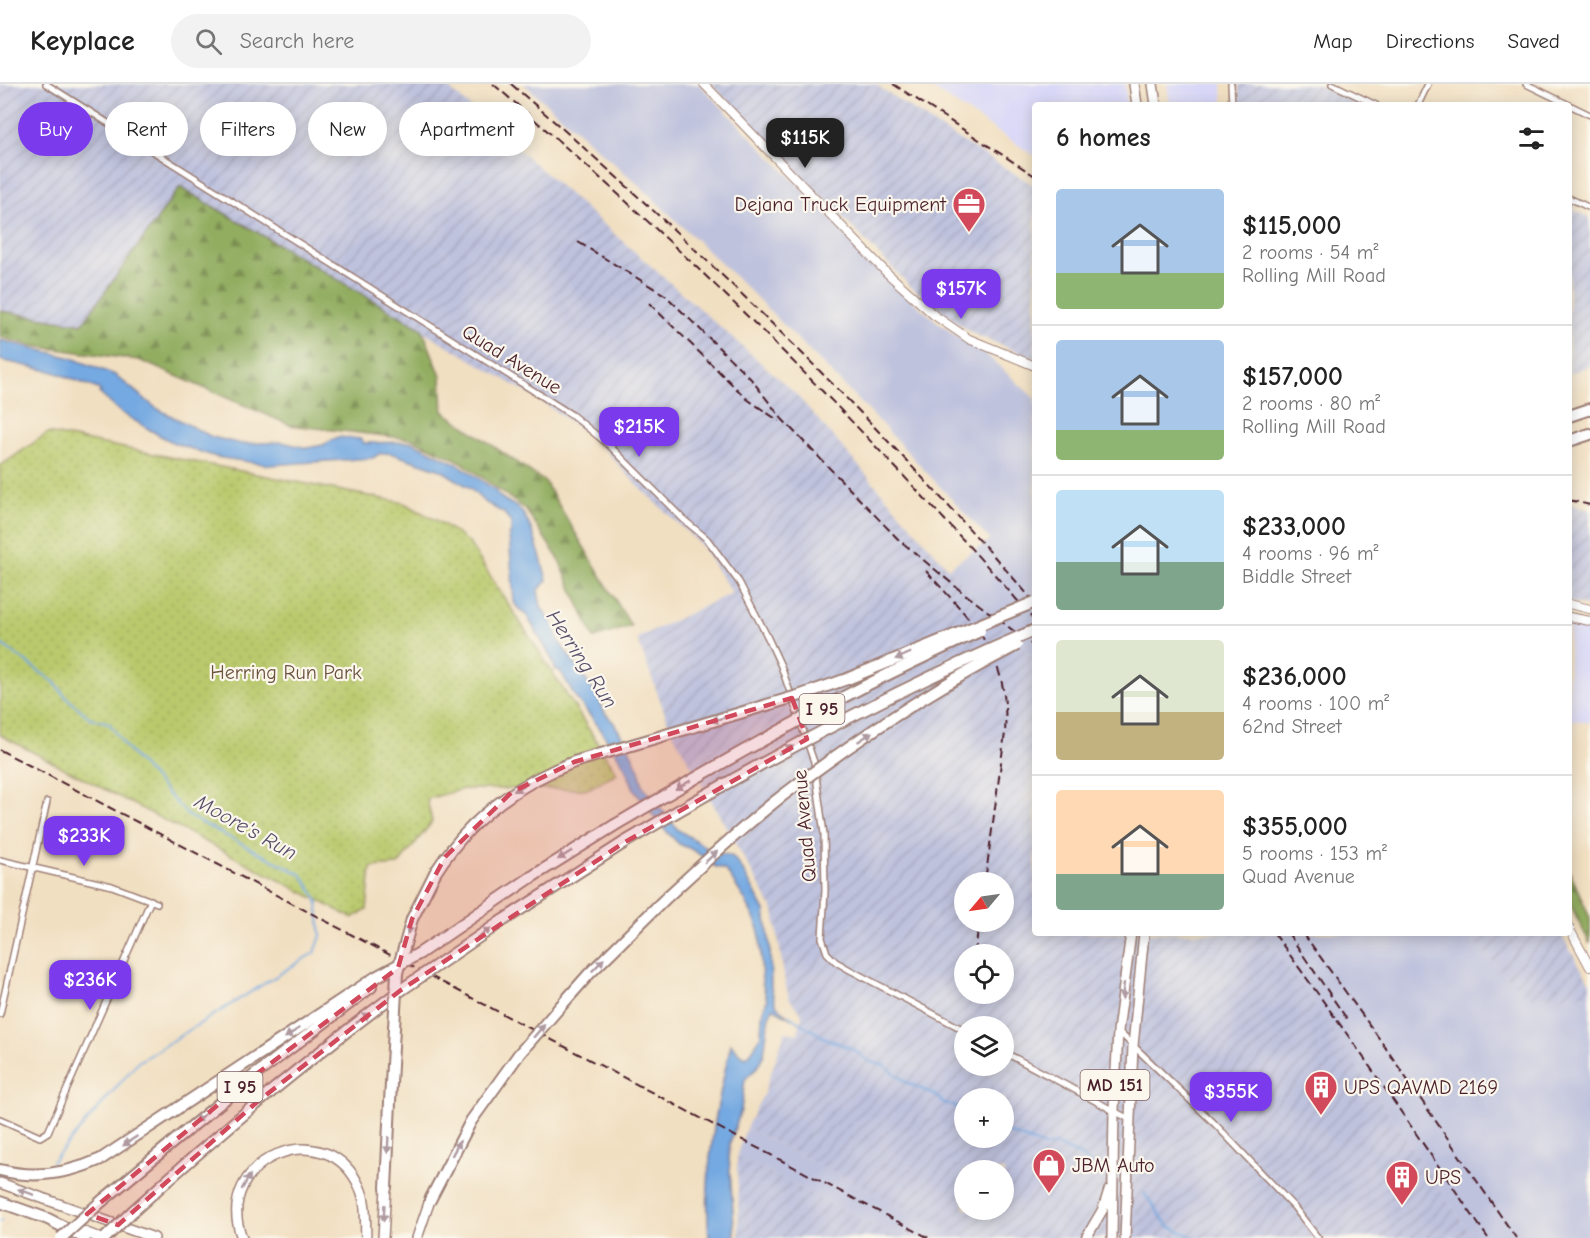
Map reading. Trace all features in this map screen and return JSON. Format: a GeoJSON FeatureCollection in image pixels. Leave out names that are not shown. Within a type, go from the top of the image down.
{"type":"FeatureCollection","features":[{"type":"Feature","properties":{"kind":"highway"},"geometry":{"type":"LineString","coordinates":[[1572,415],[1590,409]]}},
{"type":"Feature","properties":{"kind":"highway"},"geometry":{"type":"LineString","coordinates":[[1572,440],[1590,434]]}},
{"type":"Feature","properties":{"kind":"highway"},"geometry":{"type":"LineString","coordinates":[[386,1188],[397,973],[412,919],[435,873],[458,841],[474,824],[500,802],[532,780],[574,762],[801,696],[1032,606]]}},
{"type":"Feature","properties":{"kind":"highway","name":"I 95"},"geometry":{"type":"LineString","coordinates":[[61,1238],[224,1099],[378,978],[420,953],[482,910],[615,825],[748,748],[840,699],[1032,606]]}},
{"type":"Feature","properties":{"kind":"highway","name":"I 95"},"geometry":{"type":"LineString","coordinates":[[105,1238],[266,1094],[401,990],[502,921],[626,842],[748,771],[850,717],[972,657],[1032,631]]}},
{"type":"Feature","properties":{"kind":"highway"},"geometry":{"type":"LineString","coordinates":[[430,1200],[471,1120],[519,1054],[613,949],[668,896],[734,836],[830,760],[928,695],[1032,637]]}},
{"type":"Feature","properties":{"kind":"highway"},"geometry":{"type":"LineString","coordinates":[[0,1170],[26,1174],[56,1174],[72,1171],[101,1159],[378,978]]}},
{"type":"Feature","properties":{"kind":"highway"},"geometry":{"type":"LineString","coordinates":[[0,1202],[48,1219],[85,1238]]}},
{"type":"Feature","properties":{"kind":"highway"},"geometry":{"type":"LineString","coordinates":[[110,1238],[133,1211]]}},
{"type":"Feature","properties":{"kind":"main road"},"geometry":{"type":"LineString","coordinates":[[1134,84],[1137,102]]}},
{"type":"Feature","properties":{"kind":"main road"},"geometry":{"type":"LineString","coordinates":[[1153,84],[1156,102]]}},
{"type":"Feature","properties":{"kind":"main road","name":"MD 151"},"geometry":{"type":"LineString","coordinates":[[1112,1238],[1118,1030],[1131,936]]}},
{"type":"Feature","properties":{"kind":"main road","name":"MD 151"},"geometry":{"type":"LineString","coordinates":[[1125,1238],[1133,1046],[1144,936]]}},
{"type":"Feature","properties":{"kind":"main road"},"geometry":{"type":"LineString","coordinates":[[1129,946],[1143,949]]}},
{"type":"Feature","properties":{"kind":"main road"},"geometry":{"type":"LineString","coordinates":[[242,1238],[236,1214],[237,1202],[246,1180],[253,1170],[272,1155],[296,1149],[322,1152],[345,1166],[355,1177],[364,1203],[366,1238]]}},
{"type":"Feature","properties":{"kind":"main road"},"geometry":{"type":"LineString","coordinates":[[1086,1238],[1103,1209],[1113,1173]]}},
{"type":"Feature","properties":{"kind":"main road"},"geometry":{"type":"LineString","coordinates":[[0,1183],[154,1238]]}},
{"type":"Feature","properties":{"kind":"main road"},"geometry":{"type":"LineString","coordinates":[[383,1238],[386,1188]]}},
{"type":"Feature","properties":{"kind":"main road"},"geometry":{"type":"LineString","coordinates":[[417,1238],[430,1200]]}},
{"type":"Feature","properties":{"kind":"main road"},"geometry":{"type":"LineString","coordinates":[[48,1219],[100,1238]]}},
{"type":"Feature","properties":{"kind":"street","name":"Quad Avenue"},"geometry":{"type":"LineString","coordinates":[[46,84],[572,415],[610,446],[683,519],[707,539],[739,582],[767,636],[781,666],[814,762],[824,834],[825,891],[822,938],[824,948],[843,966],[954,1025]]}},
{"type":"Feature","properties":{"kind":"street"},"geometry":{"type":"LineString","coordinates":[[704,84],[887,273],[933,315],[969,339],[1032,365]]}},
{"type":"Feature","properties":{"kind":"street"},"geometry":{"type":"LineString","coordinates":[[1231,84],[1232,102]]}},
{"type":"Feature","properties":{"kind":"street"},"geometry":{"type":"LineString","coordinates":[[1332,84],[1370,102]]}},
{"type":"Feature","properties":{"kind":"street"},"geometry":{"type":"LineString","coordinates":[[1419,102],[1428,84]]}},
{"type":"Feature","properties":{"kind":"street"},"geometry":{"type":"LineString","coordinates":[[1526,84],[1563,102]]}},
{"type":"Feature","properties":{"kind":"street"},"geometry":{"type":"LineString","coordinates":[[1572,106],[1590,115]]}},
{"type":"Feature","properties":{"kind":"street"},"geometry":{"type":"LineString","coordinates":[[1572,199],[1590,208]]}},
{"type":"Feature","properties":{"kind":"street"},"geometry":{"type":"LineString","coordinates":[[1572,605],[1590,609]]}},
{"type":"Feature","properties":{"kind":"street"},"geometry":{"type":"LineString","coordinates":[[1572,618],[1590,621]]}},
{"type":"Feature","properties":{"kind":"street"},"geometry":{"type":"LineString","coordinates":[[0,1014],[47,802]]}},
{"type":"Feature","properties":{"kind":"street"},"geometry":{"type":"LineString","coordinates":[[0,860],[112,886],[154,902],[48,1132],[40,1137],[0,1119]]}},
{"type":"Feature","properties":{"kind":"street"},"geometry":{"type":"LineString","coordinates":[[1572,934],[1590,967]]}},
{"type":"Feature","properties":{"kind":"street"},"geometry":{"type":"LineString","coordinates":[[1118,1030],[1214,1122],[1294,1207],[1318,1238]]}},
{"type":"Feature","properties":{"kind":"street"},"geometry":{"type":"LineString","coordinates":[[1014,1057],[1130,1119]]}},
{"type":"Feature","properties":{"kind":"highlighted area"},"geometry":{"type":"Polygon","coordinates":[[[792,698],[807,739],[625,842],[401,990],[257,1102],[118,1225],[87,1214],[243,1084],[398,968],[412,919],[445,857],[512,792],[574,762],[792,698]]]}},
{"type":"Feature","properties":{"kind":"shaded area"},"geometry":{"type":"Polygon","coordinates":[[[0,84],[444,84],[464,102],[399,102],[399,156],[526,156],[794,392],[948,568],[1032,657],[1032,936],[1266,936],[1317,1007],[1473,1238],[964,1238],[746,1128],[764,1093],[785,1032],[798,1034],[802,1014],[789,998],[774,911],[671,730],[637,638],[732,593],[701,545],[637,485],[595,439],[541,401],[180,187],[81,325],[0,311],[0,84]]]}},
{"type":"Feature","properties":{"kind":"shaded area"},"geometry":{"type":"Polygon","coordinates":[[[524,84],[699,84],[910,299],[955,335],[977,346],[1032,396],[1032,657],[948,568],[990,540],[872,414],[748,289],[642,188],[524,84]]]}},
{"type":"Feature","properties":{"kind":"shaded area"},"geometry":{"type":"Polygon","coordinates":[[[711,84],[875,84],[935,125],[1032,184],[1032,358],[974,334],[910,286],[711,84]]]}},
{"type":"Feature","properties":{"kind":"shaded area"},"geometry":{"type":"Polygon","coordinates":[[[925,84],[1125,84],[1127,102],[1032,102],[1032,154],[925,84]]]}},
{"type":"Feature","properties":{"kind":"shaded area"},"geometry":{"type":"Polygon","coordinates":[[[1167,84],[1222,84],[1223,102],[1170,102],[1167,84]]]}},
{"type":"Feature","properties":{"kind":"shaded area"},"geometry":{"type":"Polygon","coordinates":[[[1239,84],[1316,84],[1353,102],[1239,102],[1239,84]]]}},
{"type":"Feature","properties":{"kind":"shaded area"},"geometry":{"type":"Polygon","coordinates":[[[1572,209],[1590,218],[1590,366],[1572,372],[1572,209]]]}},
{"type":"Feature","properties":{"kind":"shaded area"},"geometry":{"type":"Polygon","coordinates":[[[1572,505],[1590,510],[1590,607],[1572,603],[1572,505]]]}},
{"type":"Feature","properties":{"kind":"shaded area"},"geometry":{"type":"Polygon","coordinates":[[[1572,627],[1590,630],[1590,723],[1572,720],[1572,627]]]}},
{"type":"Feature","properties":{"kind":"shaded area"},"geometry":{"type":"Polygon","coordinates":[[[1266,936],[1469,936],[1518,989],[1531,997],[1590,995],[1590,1238],[1473,1238],[1317,1007],[1266,936]]]}},
{"type":"Feature","properties":{"kind":"shaded area"},"geometry":{"type":"Polygon","coordinates":[[[1469,936],[1562,936],[1590,983],[1590,995],[1531,997],[1518,989],[1469,936]]]}},
{"type":"Feature","properties":{"kind":"shaded area"},"geometry":{"type":"Polygon","coordinates":[[[746,1128],[964,1238],[898,1238],[737,1156],[746,1128]]]}},
{"type":"Feature","properties":{"kind":"shaded area"},"geometry":{"type":"Polygon","coordinates":[[[737,1156],[898,1238],[739,1238],[737,1156]]]}},
{"type":"Feature","properties":{"kind":"green space"},"geometry":{"type":"Polygon","coordinates":[[[180,187],[422,329],[441,376],[443,411],[545,482],[631,626],[594,638],[558,558],[526,510],[460,461],[412,439],[290,425],[139,360],[33,346],[0,337],[0,311],[82,324],[180,187]]]}},
{"type":"Feature","properties":{"kind":"green space","name":"Herring Run Park"},"geometry":{"type":"Polygon","coordinates":[[[48,433],[404,503],[443,524],[469,543],[617,773],[588,789],[463,789],[427,799],[432,822],[398,865],[371,867],[367,910],[352,918],[0,735],[0,466],[48,433]]]}},
{"type":"Feature","properties":{"kind":"green space"},"geometry":{"type":"Polygon","coordinates":[[[1572,877],[1590,918],[1590,944],[1572,908],[1572,877]]]}},
{"type":"Feature","properties":{"kind":"water","name":"Herring Run"},"geometry":{"type":"Polygon","coordinates":[[[0,340],[72,358],[115,375],[156,408],[212,437],[242,444],[282,442],[307,448],[323,445],[338,437],[361,439],[364,443],[412,442],[461,466],[520,510],[532,532],[547,580],[538,591],[541,607],[552,623],[560,643],[597,696],[605,713],[629,748],[643,786],[678,830],[714,854],[733,857],[765,911],[770,946],[771,988],[776,1005],[792,1019],[773,1008],[769,1016],[764,1054],[756,1069],[745,1079],[741,1110],[730,1143],[729,1157],[735,1238],[709,1238],[709,1164],[720,1092],[731,1044],[746,1057],[761,1035],[762,1016],[767,1000],[762,982],[760,936],[756,922],[727,872],[679,844],[661,826],[635,791],[624,765],[599,727],[576,698],[561,672],[555,669],[552,659],[527,616],[514,602],[509,535],[511,523],[505,514],[441,470],[390,453],[379,454],[373,458],[270,465],[216,457],[174,443],[120,412],[99,393],[101,392],[98,389],[54,372],[0,360],[0,340]]]}},
{"type":"Feature","properties":{"kind":"waterway","name":"Moore's Run"},"geometry":{"type":"LineString","coordinates":[[0,643],[54,682],[67,698],[90,718],[109,723],[128,750],[188,816],[302,875],[317,899],[321,936],[315,952],[138,1062],[52,1162]]}},
{"type":"Feature","properties":{"kind":"waterway"},"geometry":{"type":"LineString","coordinates":[[789,1016],[825,1038],[853,1049],[870,1062],[884,1065],[906,1082],[954,1106]]}},
{"type":"Feature","properties":{"kind":"waterway"},"geometry":{"type":"LineString","coordinates":[[1014,1135],[1047,1147],[1057,1145],[1081,1156],[1094,1167]]}},
{"type":"Feature","properties":{"kind":"waterway"},"geometry":{"type":"LineString","coordinates":[[1144,1193],[1168,1226],[1195,1238]]}},
{"type":"Feature","properties":{"kind":"railway"},"geometry":{"type":"LineString","coordinates":[[493,84],[642,216],[739,308],[833,402],[938,513],[1032,618]]}},
{"type":"Feature","properties":{"kind":"railway"},"geometry":{"type":"LineString","coordinates":[[511,84],[649,206],[782,334],[911,466],[1032,600]]}},
{"type":"Feature","properties":{"kind":"railway"},"geometry":{"type":"LineString","coordinates":[[893,84],[1032,174]]}},
{"type":"Feature","properties":{"kind":"railway"},"geometry":{"type":"LineString","coordinates":[[578,242],[665,295],[751,379],[782,419],[898,539],[1032,645]]}},
{"type":"Feature","properties":{"kind":"railway"},"geometry":{"type":"LineString","coordinates":[[649,303],[747,399],[779,421]]}},
{"type":"Feature","properties":{"kind":"railway"},"geometry":{"type":"LineString","coordinates":[[1572,501],[1590,505]]}},
{"type":"Feature","properties":{"kind":"railway"},"geometry":{"type":"LineString","coordinates":[[926,571],[974,625],[995,661],[1002,682],[1005,733],[986,872]]}},
{"type":"Feature","properties":{"kind":"railway"},"geometry":{"type":"LineString","coordinates":[[0,750],[929,1238]]}},
{"type":"Feature","properties":{"kind":"railway"},"geometry":{"type":"LineString","coordinates":[[976,944],[978,932]]}},
{"type":"Feature","properties":{"kind":"railway"},"geometry":{"type":"LineString","coordinates":[[1276,936],[1357,1048],[1488,1238]]}},
{"type":"Feature","properties":{"kind":"railway"},"geometry":{"type":"LineString","coordinates":[[1290,936],[1349,1022]]}},
{"type":"Feature","properties":{"kind":"railway"},"geometry":{"type":"LineString","coordinates":[[1305,936],[1376,1034],[1516,1238]]}},
{"type":"Feature","properties":{"kind":"place","name":"Dejana Truck Equipment"},"geometry":{"type":"Point","coordinates":[969,233]}},
{"type":"Feature","properties":{"kind":"place","name":"UPS QAVMD 2169"},"geometry":{"type":"Point","coordinates":[1321,1116]}},
{"type":"Feature","properties":{"kind":"place","name":"JBM Auto"},"geometry":{"type":"Point","coordinates":[1049,1194]}},
{"type":"Feature","properties":{"kind":"place","name":"UPS"},"geometry":{"type":"Point","coordinates":[1402,1206]}}]}
